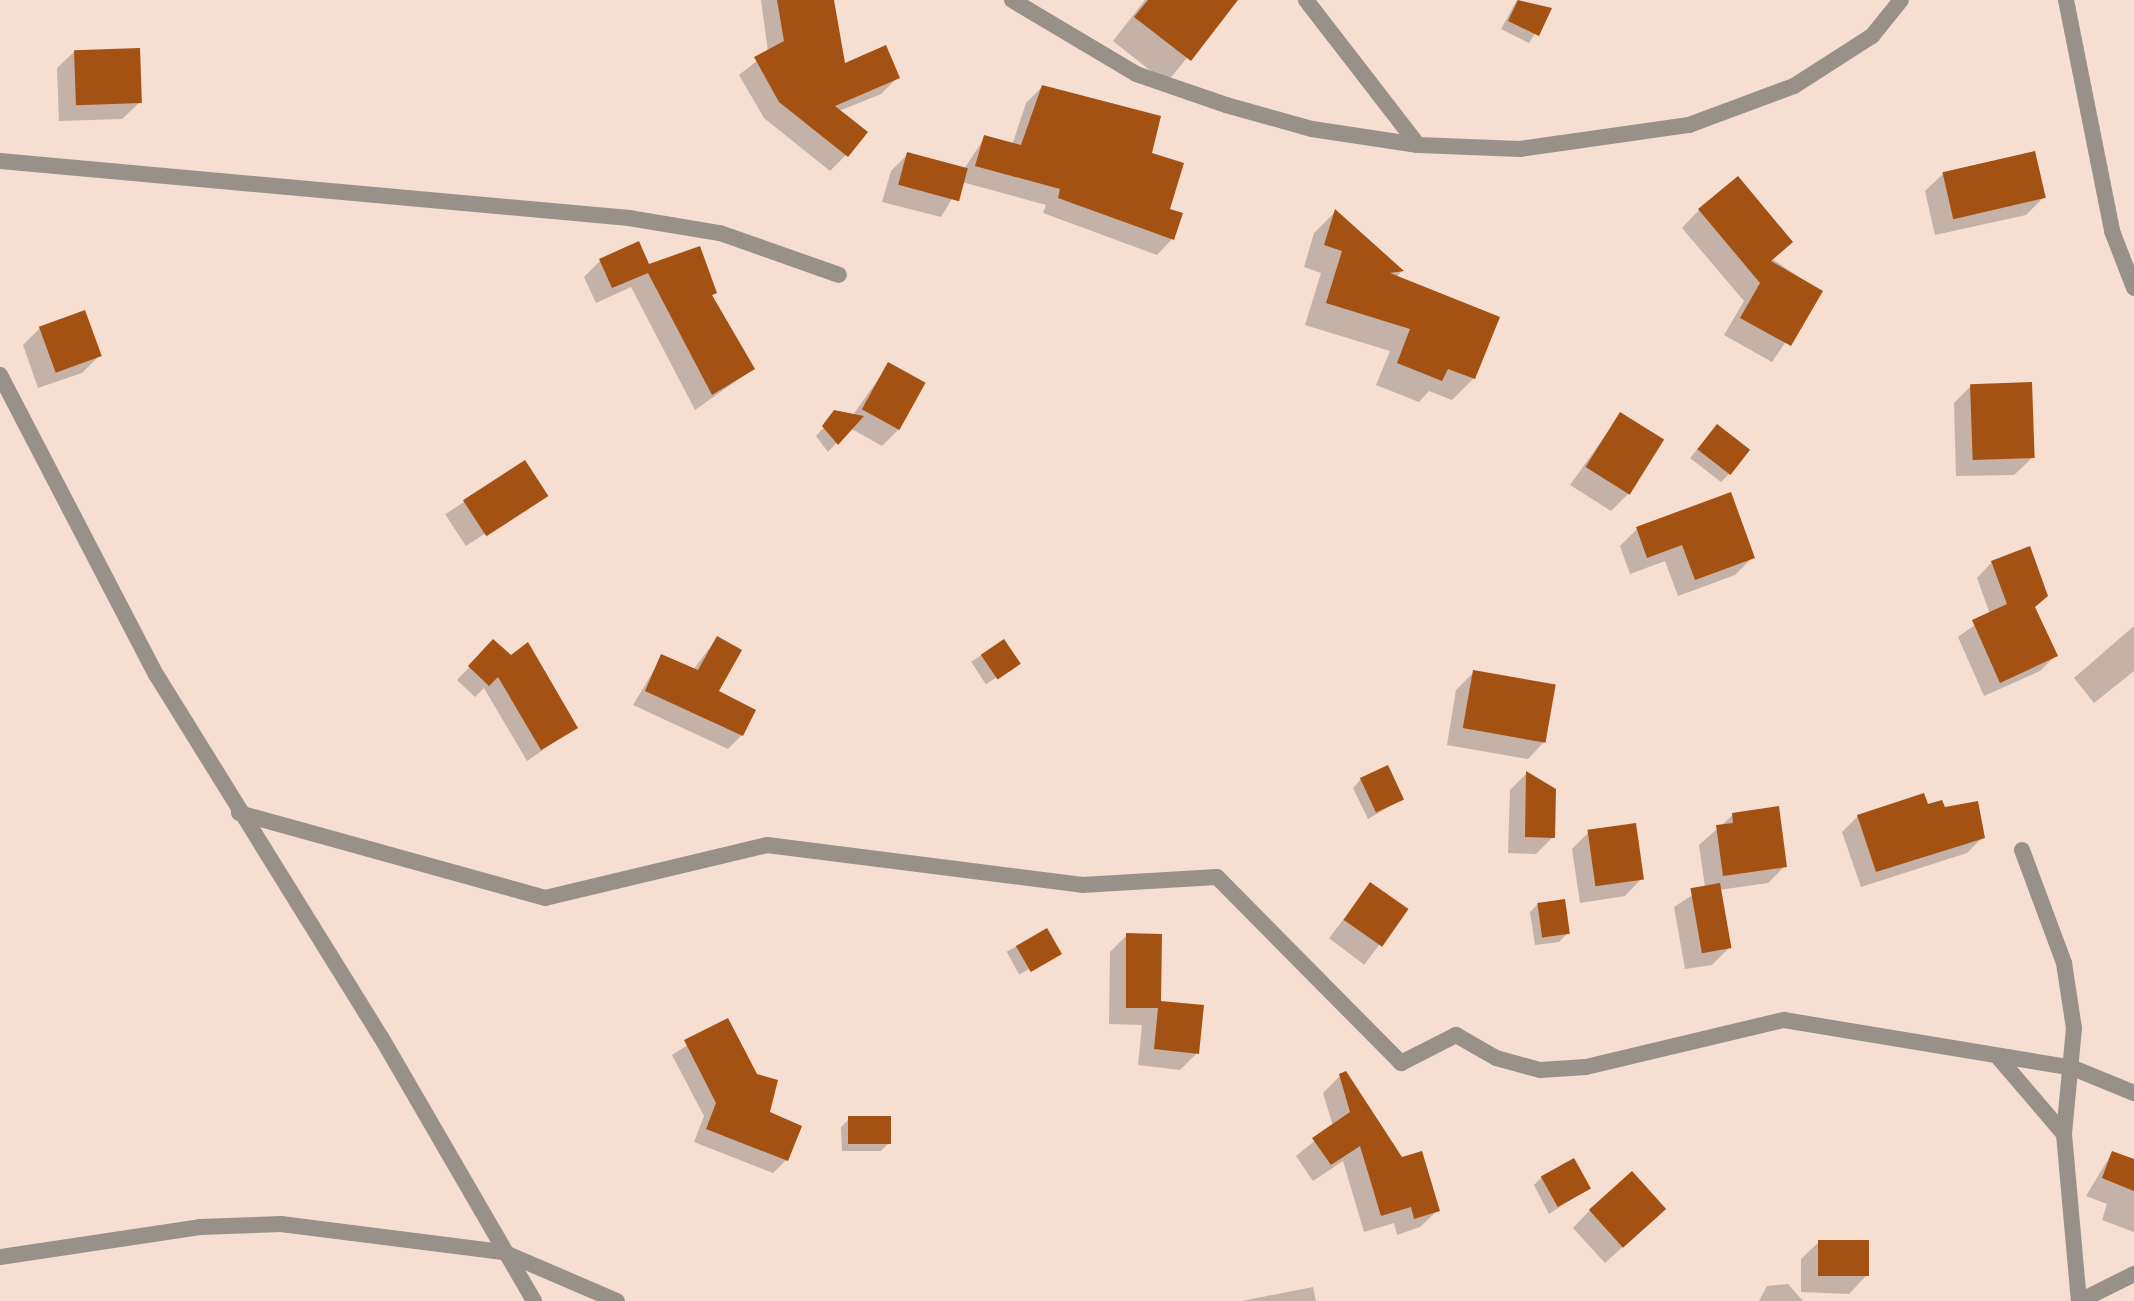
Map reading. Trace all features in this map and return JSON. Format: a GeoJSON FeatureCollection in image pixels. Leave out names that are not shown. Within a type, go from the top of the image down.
{"type":"FeatureCollection","features":[{"type":"Feature","properties":{"kind":"street"},"geometry":{"type":"LineString","coordinates":[[1012,0],[1136,74],[1312,129],[1418,145],[1520,149],[1689,125],[1838,61],[1872,36],[1901,0]]}},
{"type":"Feature","properties":{"kind":"street"},"geometry":{"type":"LineString","coordinates":[[1306,0],[1418,145]]}},
{"type":"Feature","properties":{"kind":"street"},"geometry":{"type":"LineString","coordinates":[[2066,0],[2112,231],[2134,288]]}},
{"type":"Feature","properties":{"kind":"street"},"geometry":{"type":"LineString","coordinates":[[0,161],[629,218],[720,233],[839,275]]}},
{"type":"Feature","properties":{"kind":"street"},"geometry":{"type":"LineString","coordinates":[[0,375],[157,676],[239,813],[381,1037],[534,1301]]}},
{"type":"Feature","properties":{"kind":"street"},"geometry":{"type":"LineString","coordinates":[[239,813],[545,898],[767,845],[1082,885],[1217,877],[1401,1063],[1456,1035],[1496,1058],[1540,1070],[1586,1067],[1784,1020],[2073,1068],[2134,1093]]}},
{"type":"Feature","properties":{"kind":"street"},"geometry":{"type":"LineString","coordinates":[[2022,850],[2064,963],[2073,1068],[2064,1134],[2079,1301],[2134,1274]]}},
{"type":"Feature","properties":{"kind":"street"},"geometry":{"type":"LineString","coordinates":[[1998,1057],[2064,1134]]}},
{"type":"Feature","properties":{"kind":"street"},"geometry":{"type":"LineString","coordinates":[[0,1257],[200,1227],[281,1224],[503,1252],[617,1301]]}},
{"type":"Feature","properties":{"kind":"building"},"geometry":{"type":"Polygon","coordinates":[[[777,0],[834,0],[845,63],[886,45],[900,78],[835,106],[868,132],[848,157],[779,102],[754,57],[784,41],[777,0]]]}},
{"type":"Feature","properties":{"kind":"building"},"geometry":{"type":"Polygon","coordinates":[[[1148,0],[1238,0],[1191,61],[1134,17],[1148,0]]]}},
{"type":"Feature","properties":{"kind":"building"},"geometry":{"type":"Polygon","coordinates":[[[1518,0],[1552,8],[1539,36],[1508,21],[1518,0]]]}},
{"type":"Feature","properties":{"kind":"building"},"geometry":{"type":"Polygon","coordinates":[[[140,48],[142,103],[76,105],[74,50],[140,48]]]}},
{"type":"Feature","properties":{"kind":"building"},"geometry":{"type":"Polygon","coordinates":[[[1042,85],[1161,116],[1152,153],[1184,163],[1170,209],[1183,213],[1174,240],[1058,198],[1060,189],[975,166],[984,135],[1021,145],[1042,85]]]}},
{"type":"Feature","properties":{"kind":"building"},"geometry":{"type":"Polygon","coordinates":[[[2035,151],[2046,198],[1953,219],[1942,172],[2035,151]]]}},
{"type":"Feature","properties":{"kind":"building"},"geometry":{"type":"Polygon","coordinates":[[[907,152],[968,168],[959,201],[898,185],[907,152]]]}},
{"type":"Feature","properties":{"kind":"building"},"geometry":{"type":"Polygon","coordinates":[[[1738,176],[1793,242],[1771,261],[1823,291],[1791,346],[1740,318],[1760,283],[1698,209],[1738,176]]]}},
{"type":"Feature","properties":{"kind":"building"},"geometry":{"type":"Polygon","coordinates":[[[1335,209],[1404,271],[1390,273],[1500,317],[1475,379],[1448,369],[1442,381],[1397,363],[1410,329],[1326,303],[1342,251],[1324,245],[1335,209]]]}},
{"type":"Feature","properties":{"kind":"building"},"geometry":{"type":"Polygon","coordinates":[[[639,241],[649,264],[700,246],[717,293],[712,295],[755,369],[712,395],[648,273],[612,288],[599,259],[639,241]]]}},
{"type":"Feature","properties":{"kind":"building"},"geometry":{"type":"Polygon","coordinates":[[[85,310],[102,356],[56,373],[39,327],[85,310]]]}},
{"type":"Feature","properties":{"kind":"building"},"geometry":{"type":"Polygon","coordinates":[[[888,362],[926,383],[899,430],[862,409],[888,362]]]}},
{"type":"Feature","properties":{"kind":"building"},"geometry":{"type":"Polygon","coordinates":[[[2032,382],[2035,458],[1973,460],[1970,384],[2032,382]]]}},
{"type":"Feature","properties":{"kind":"building"},"geometry":{"type":"Polygon","coordinates":[[[834,410],[864,416],[838,445],[822,426],[834,410]]]}},
{"type":"Feature","properties":{"kind":"building"},"geometry":{"type":"Polygon","coordinates":[[[1620,412],[1664,440],[1630,495],[1586,467],[1620,412]]]}},
{"type":"Feature","properties":{"kind":"building"},"geometry":{"type":"Polygon","coordinates":[[[1717,424],[1750,450],[1730,475],[1697,449],[1717,424]]]}},
{"type":"Feature","properties":{"kind":"building"},"geometry":{"type":"Polygon","coordinates":[[[525,460],[548,496],[486,536],[463,500],[525,460]]]}},
{"type":"Feature","properties":{"kind":"building"},"geometry":{"type":"Polygon","coordinates":[[[1731,492],[1755,558],[1695,580],[1682,545],[1647,558],[1636,527],[1731,492]]]}},
{"type":"Feature","properties":{"kind":"building"},"geometry":{"type":"Polygon","coordinates":[[[2030,546],[2048,596],[2035,607],[2058,656],[2000,683],[1972,620],[2007,604],[1991,561],[2030,546]]]}},
{"type":"Feature","properties":{"kind":"building"},"geometry":{"type":"Polygon","coordinates":[[[717,636],[742,650],[719,691],[756,710],[743,736],[645,691],[661,654],[698,670],[717,636]]]}},
{"type":"Feature","properties":{"kind":"building"},"geometry":{"type":"Polygon","coordinates":[[[493,639],[511,655],[528,642],[578,728],[541,750],[498,677],[489,686],[468,666],[493,639]]]}},
{"type":"Feature","properties":{"kind":"building"},"geometry":{"type":"Polygon","coordinates":[[[1004,639],[1021,664],[998,680],[981,655],[1004,639]]]}},
{"type":"Feature","properties":{"kind":"building"},"geometry":{"type":"Polygon","coordinates":[[[1473,670],[1556,685],[1545,743],[1463,728],[1473,670]]]}},
{"type":"Feature","properties":{"kind":"building"},"geometry":{"type":"Polygon","coordinates":[[[1388,765],[1404,799],[1376,813],[1360,778],[1388,765]]]}},
{"type":"Feature","properties":{"kind":"building"},"geometry":{"type":"Polygon","coordinates":[[[1526,771],[1556,789],[1555,838],[1525,837],[1526,771]]]}},
{"type":"Feature","properties":{"kind":"building"},"geometry":{"type":"Polygon","coordinates":[[[1924,793],[1928,804],[1942,800],[1945,807],[1978,801],[1985,838],[1876,872],[1857,815],[1924,793]]]}},
{"type":"Feature","properties":{"kind":"building"},"geometry":{"type":"Polygon","coordinates":[[[1779,806],[1787,867],[1723,876],[1716,825],[1733,823],[1732,813],[1779,806]]]}},
{"type":"Feature","properties":{"kind":"building"},"geometry":{"type":"Polygon","coordinates":[[[1636,823],[1644,879],[1595,886],[1587,830],[1636,823]]]}},
{"type":"Feature","properties":{"kind":"building"},"geometry":{"type":"Polygon","coordinates":[[[1370,882],[1409,909],[1382,947],[1344,920],[1370,882]]]}},
{"type":"Feature","properties":{"kind":"building"},"geometry":{"type":"Polygon","coordinates":[[[1720,883],[1731,948],[1702,953],[1690,888],[1720,883]]]}},
{"type":"Feature","properties":{"kind":"building"},"geometry":{"type":"Polygon","coordinates":[[[1565,899],[1570,934],[1542,938],[1537,903],[1565,899]]]}},
{"type":"Feature","properties":{"kind":"building"},"geometry":{"type":"Polygon","coordinates":[[[1047,928],[1062,954],[1031,972],[1016,946],[1047,928]]]}},
{"type":"Feature","properties":{"kind":"building"},"geometry":{"type":"Polygon","coordinates":[[[1126,933],[1162,934],[1161,1001],[1204,1005],[1199,1054],[1154,1049],[1158,1008],[1126,1008],[1126,933]]]}},
{"type":"Feature","properties":{"kind":"building"},"geometry":{"type":"Polygon","coordinates":[[[728,1018],[757,1074],[778,1080],[770,1112],[802,1126],[788,1161],[706,1129],[716,1103],[684,1040],[728,1018]]]}},
{"type":"Feature","properties":{"kind":"building"},"geometry":{"type":"Polygon","coordinates":[[[1346,1071],[1402,1157],[1422,1151],[1440,1211],[1414,1219],[1411,1207],[1381,1216],[1360,1146],[1331,1165],[1312,1138],[1350,1112],[1339,1074],[1346,1071]]]}},
{"type":"Feature","properties":{"kind":"building"},"geometry":{"type":"Polygon","coordinates":[[[848,1116],[891,1116],[891,1144],[848,1144],[848,1116]]]}},
{"type":"Feature","properties":{"kind":"building"},"geometry":{"type":"Polygon","coordinates":[[[2112,1151],[2134,1159],[2134,1191],[2102,1178],[2112,1151]]]}},
{"type":"Feature","properties":{"kind":"building"},"geometry":{"type":"Polygon","coordinates":[[[1574,1158],[1591,1189],[1558,1207],[1541,1176],[1574,1158]]]}},
{"type":"Feature","properties":{"kind":"building"},"geometry":{"type":"Polygon","coordinates":[[[1632,1171],[1666,1209],[1623,1248],[1589,1210],[1632,1171]]]}},
{"type":"Feature","properties":{"kind":"building"},"geometry":{"type":"Polygon","coordinates":[[[1818,1240],[1869,1240],[1869,1276],[1818,1276],[1818,1240]]]}}]}
